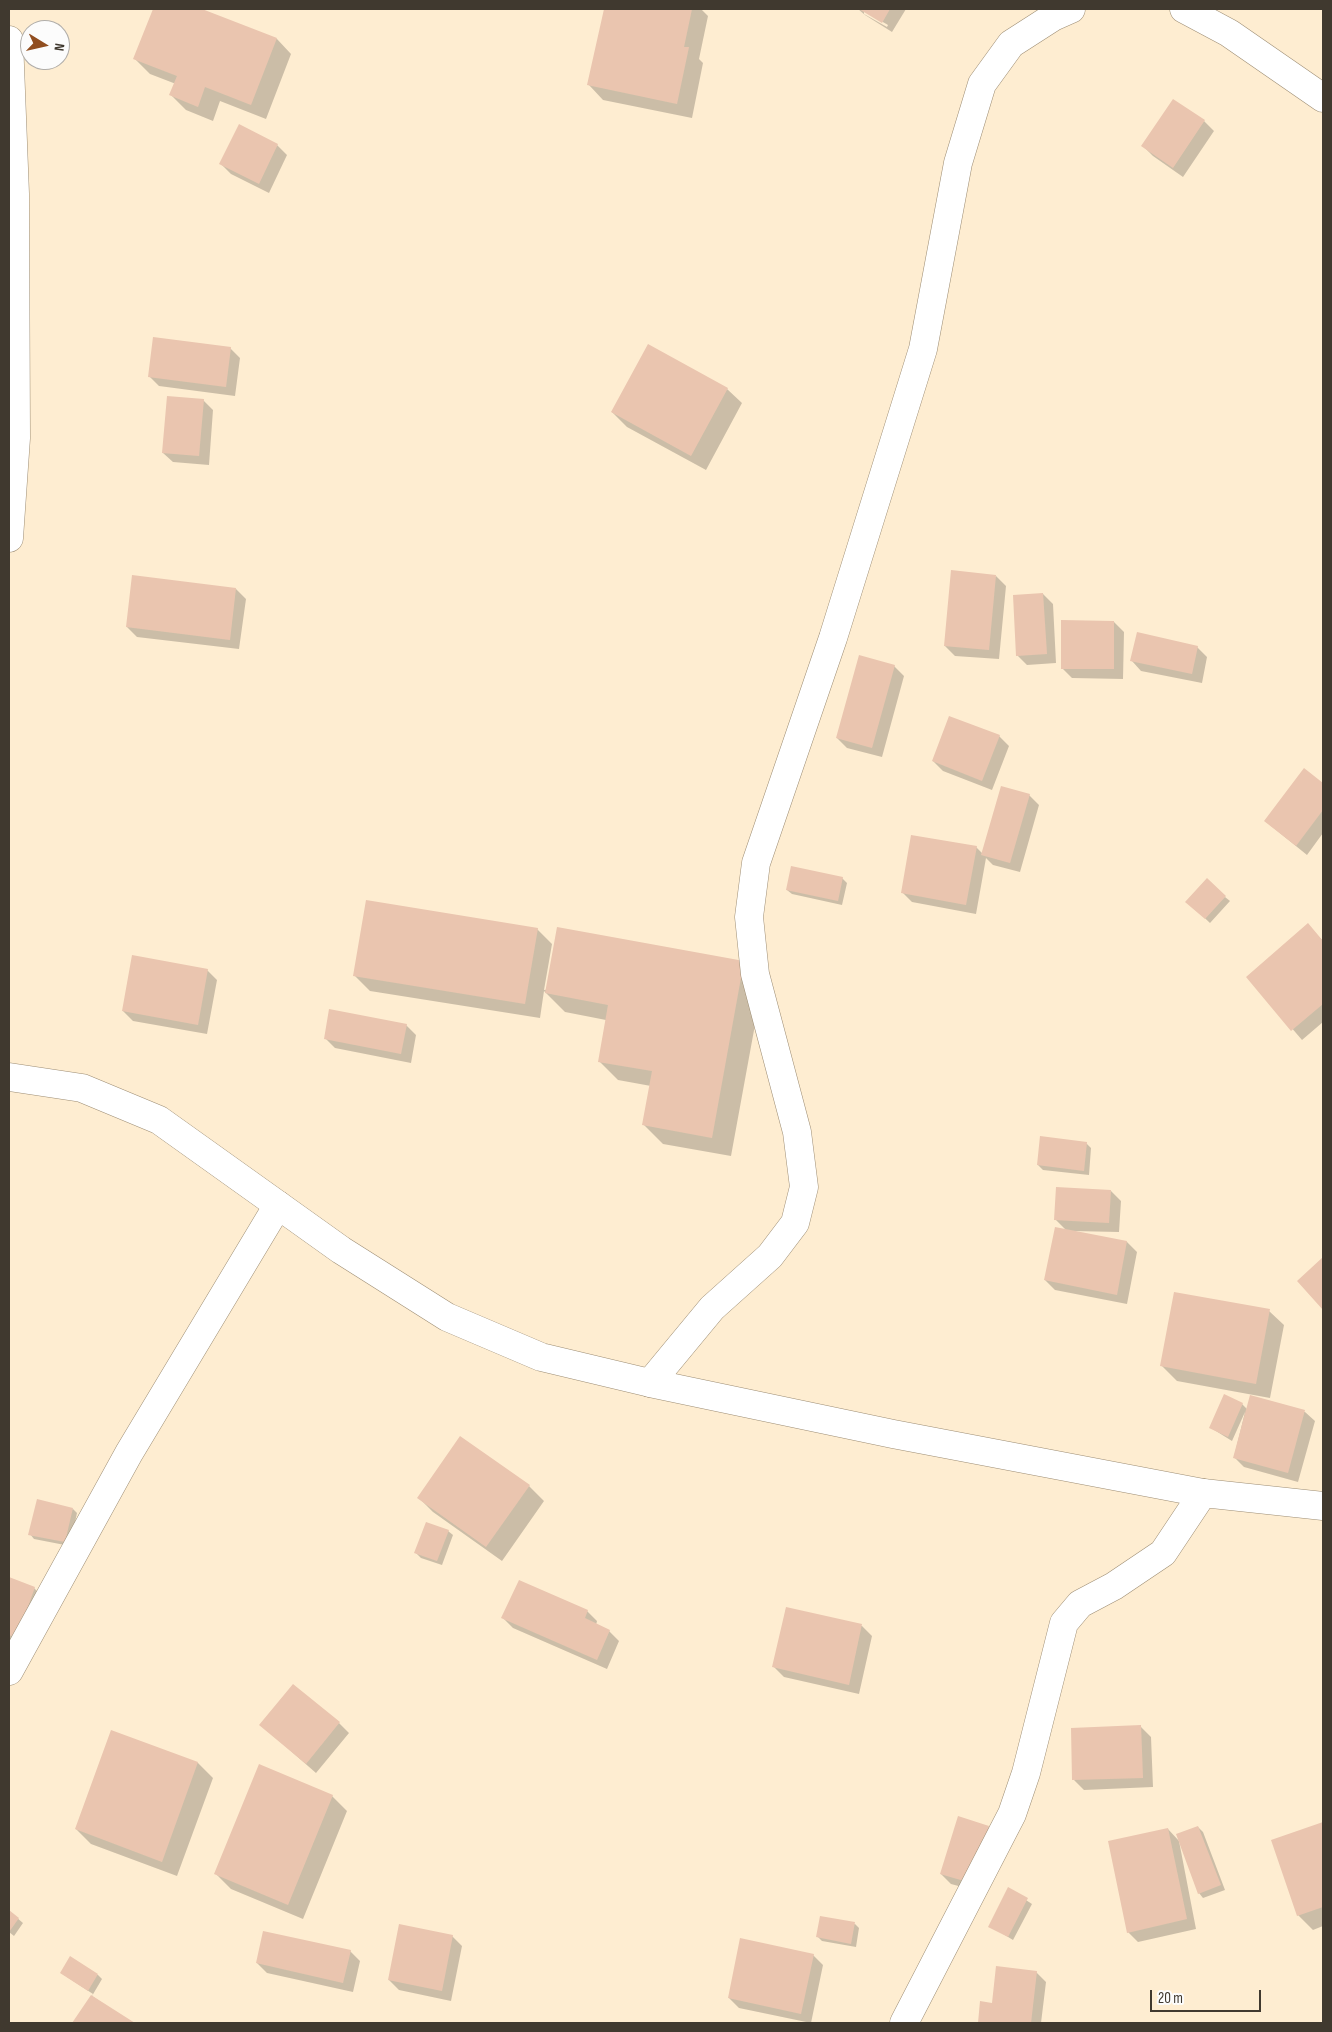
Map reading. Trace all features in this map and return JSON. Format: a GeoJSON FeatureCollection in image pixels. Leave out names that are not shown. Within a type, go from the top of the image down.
{"type":"FeatureCollection","features":[{"type":"Feature","properties":{"kind":"street"},"geometry":{"type":"LineString","coordinates":[[650,1383],[712,1308],[770,1256],[795,1223],[804,1187],[797,1132],[755,974],[749,917],[756,863],[833,638],[923,349],[958,163],[982,84],[1011,44],[1053,17],[1072,9]]}},
{"type":"Feature","properties":{"kind":"street"},"geometry":{"type":"LineString","coordinates":[[1184,9],[1229,33],[1323,98]]}},
{"type":"Feature","properties":{"kind":"street"},"geometry":{"type":"LineString","coordinates":[[9,40],[15,194],[16,418],[9,538]]}},
{"type":"Feature","properties":{"kind":"street"},"geometry":{"type":"LineString","coordinates":[[9,1076],[82,1088],[160,1120],[341,1250],[447,1317],[541,1357],[650,1383],[893,1434],[1203,1493],[1323,1506]]}},
{"type":"Feature","properties":{"kind":"street"},"geometry":{"type":"LineString","coordinates":[[9,1671],[129,1453],[278,1205]]}},
{"type":"Feature","properties":{"kind":"street"},"geometry":{"type":"LineString","coordinates":[[904,2023],[1012,1814],[1026,1772],[1064,1623],[1080,1604],[1114,1586],[1163,1553],[1203,1493]]}},
{"type":"Feature","properties":{"kind":"building"},"geometry":{"type":"Polygon","coordinates":[[[153,9],[202,9],[277,38],[251,105],[205,87],[198,107],[169,95],[177,76],[133,59],[153,9]]]}},
{"type":"Feature","properties":{"kind":"building"},"geometry":{"type":"Polygon","coordinates":[[[604,9],[692,9],[684,47],[689,47],[677,104],[587,85],[604,9]]]}},
{"type":"Feature","properties":{"kind":"building"},"geometry":{"type":"Polygon","coordinates":[[[859,9],[890,9],[882,23],[859,9]]]}},
{"type":"Feature","properties":{"kind":"building"},"geometry":{"type":"Polygon","coordinates":[[[1173,99],[1205,120],[1173,168],[1141,146],[1173,99]]]}},
{"type":"Feature","properties":{"kind":"building"},"geometry":{"type":"Polygon","coordinates":[[[239,124],[278,144],[259,184],[219,164],[239,124]]]}},
{"type":"Feature","properties":{"kind":"building"},"geometry":{"type":"Polygon","coordinates":[[[153,337],[231,347],[226,387],[148,377],[153,337]]]}},
{"type":"Feature","properties":{"kind":"building"},"geometry":{"type":"Polygon","coordinates":[[[648,344],[728,388],[691,456],[611,412],[648,344]]]}},
{"type":"Feature","properties":{"kind":"building"},"geometry":{"type":"Polygon","coordinates":[[[167,396],[204,399],[199,456],[162,453],[167,396]]]}},
{"type":"Feature","properties":{"kind":"building"},"geometry":{"type":"Polygon","coordinates":[[[951,570],[996,575],[989,650],[944,646],[951,570]]]}},
{"type":"Feature","properties":{"kind":"building"},"geometry":{"type":"Polygon","coordinates":[[[132,575],[236,588],[230,640],[126,627],[132,575]]]}},
{"type":"Feature","properties":{"kind":"building"},"geometry":{"type":"Polygon","coordinates":[[[1043,593],[1047,654],[1016,656],[1013,595],[1043,593]]]}},
{"type":"Feature","properties":{"kind":"building"},"geometry":{"type":"Polygon","coordinates":[[[1061,620],[1114,621],[1114,669],[1061,669],[1061,620]]]}},
{"type":"Feature","properties":{"kind":"building"},"geometry":{"type":"Polygon","coordinates":[[[1137,632],[1198,646],[1192,674],[1130,661],[1137,632]]]}},
{"type":"Feature","properties":{"kind":"building"},"geometry":{"type":"Polygon","coordinates":[[[859,655],[895,665],[872,748],[836,738],[859,655]]]}},
{"type":"Feature","properties":{"kind":"building"},"geometry":{"type":"Polygon","coordinates":[[[949,716],[1000,735],[982,781],[932,761],[949,716]]]}},
{"type":"Feature","properties":{"kind":"building"},"geometry":{"type":"Polygon","coordinates":[[[1304,768],[1323,783],[1323,810],[1296,846],[1264,821],[1304,768]]]}},
{"type":"Feature","properties":{"kind":"building"},"geometry":{"type":"Polygon","coordinates":[[[1001,786],[1030,794],[1010,863],[981,855],[1001,786]]]}},
{"type":"Feature","properties":{"kind":"building"},"geometry":{"type":"Polygon","coordinates":[[[911,835],[977,846],[966,905],[901,893],[911,835]]]}},
{"type":"Feature","properties":{"kind":"building"},"geometry":{"type":"Polygon","coordinates":[[[791,866],[843,877],[838,901],[786,890],[791,866]]]}},
{"type":"Feature","properties":{"kind":"building"},"geometry":{"type":"Polygon","coordinates":[[[1207,878],[1226,896],[1205,919],[1185,902],[1207,878]]]}},
{"type":"Feature","properties":{"kind":"building"},"geometry":{"type":"Polygon","coordinates":[[[366,900],[538,928],[525,1004],[353,976],[366,900]]]}},
{"type":"Feature","properties":{"kind":"building"},"geometry":{"type":"Polygon","coordinates":[[[1308,923],[1323,941],[1323,1004],[1291,1031],[1246,977],[1308,923]]]}},
{"type":"Feature","properties":{"kind":"building"},"geometry":{"type":"Polygon","coordinates":[[[557,927],[744,961],[712,1138],[642,1125],[652,1071],[598,1062],[608,1005],[545,993],[557,927]]]}},
{"type":"Feature","properties":{"kind":"building"},"geometry":{"type":"Polygon","coordinates":[[[132,955],[208,969],[198,1025],[122,1011],[132,955]]]}},
{"type":"Feature","properties":{"kind":"building"},"geometry":{"type":"Polygon","coordinates":[[[329,1009],[407,1024],[401,1054],[324,1039],[329,1009]]]}},
{"type":"Feature","properties":{"kind":"building"},"geometry":{"type":"Polygon","coordinates":[[[1040,1136],[1087,1142],[1084,1171],[1037,1165],[1040,1136]]]}},
{"type":"Feature","properties":{"kind":"building"},"geometry":{"type":"Polygon","coordinates":[[[1056,1187],[1111,1190],[1109,1223],[1054,1220],[1056,1187]]]}},
{"type":"Feature","properties":{"kind":"building"},"geometry":{"type":"Polygon","coordinates":[[[1055,1227],[1127,1241],[1117,1295],[1044,1280],[1055,1227]]]}},
{"type":"Feature","properties":{"kind":"building"},"geometry":{"type":"Polygon","coordinates":[[[1323,1257],[1323,1310],[1297,1281],[1323,1257]]]}},
{"type":"Feature","properties":{"kind":"building"},"geometry":{"type":"Polygon","coordinates":[[[1174,1292],[1270,1309],[1256,1384],[1160,1366],[1174,1292]]]}},
{"type":"Feature","properties":{"kind":"building"},"geometry":{"type":"Polygon","coordinates":[[[1224,1394],[1243,1403],[1228,1437],[1209,1428],[1224,1394]]]}},
{"type":"Feature","properties":{"kind":"building"},"geometry":{"type":"Polygon","coordinates":[[[1250,1395],[1305,1410],[1288,1473],[1233,1458],[1250,1395]]]}},
{"type":"Feature","properties":{"kind":"building"},"geometry":{"type":"Polygon","coordinates":[[[460,1436],[530,1485],[486,1547],[417,1498],[460,1436]]]}},
{"type":"Feature","properties":{"kind":"building"},"geometry":{"type":"Polygon","coordinates":[[[37,1499],[73,1508],[65,1542],[28,1535],[37,1499]]]}},
{"type":"Feature","properties":{"kind":"building"},"geometry":{"type":"Polygon","coordinates":[[[426,1522],[449,1530],[437,1561],[414,1553],[426,1522]]]}},
{"type":"Feature","properties":{"kind":"building"},"geometry":{"type":"Polygon","coordinates":[[[9,1577],[35,1587],[17,1638],[9,1635],[9,1577]]]}},
{"type":"Feature","properties":{"kind":"building"},"geometry":{"type":"Polygon","coordinates":[[[519,1580],[588,1610],[585,1618],[610,1630],[597,1660],[501,1618],[519,1580]]]}},
{"type":"Feature","properties":{"kind":"building"},"geometry":{"type":"Polygon","coordinates":[[[786,1607],[862,1624],[849,1685],[772,1667],[786,1607]]]}},
{"type":"Feature","properties":{"kind":"building"},"geometry":{"type":"Polygon","coordinates":[[[293,1684],[340,1722],[306,1764],[259,1725],[293,1684]]]}},
{"type":"Feature","properties":{"kind":"building"},"geometry":{"type":"Polygon","coordinates":[[[1141,1725],[1143,1778],[1072,1780],[1071,1728],[1141,1725]]]}},
{"type":"Feature","properties":{"kind":"building"},"geometry":{"type":"Polygon","coordinates":[[[111,1730],[198,1762],[162,1862],[75,1829],[111,1730]]]}},
{"type":"Feature","properties":{"kind":"building"},"geometry":{"type":"Polygon","coordinates":[[[259,1764],[333,1795],[288,1905],[214,1874],[259,1764]]]}},
{"type":"Feature","properties":{"kind":"building"},"geometry":{"type":"Polygon","coordinates":[[[958,1816],[989,1826],[971,1883],[940,1874],[958,1816]]]}},
{"type":"Feature","properties":{"kind":"building"},"geometry":{"type":"Polygon","coordinates":[[[1323,1822],[1323,1907],[1297,1916],[1271,1840],[1323,1822]]]}},
{"type":"Feature","properties":{"kind":"building"},"geometry":{"type":"Polygon","coordinates":[[[1198,1826],[1221,1885],[1198,1894],[1176,1834],[1198,1826]]]}},
{"type":"Feature","properties":{"kind":"building"},"geometry":{"type":"Polygon","coordinates":[[[1168,1828],[1187,1919],[1127,1933],[1108,1841],[1168,1828]]]}},
{"type":"Feature","properties":{"kind":"building"},"geometry":{"type":"Polygon","coordinates":[[[1008,1887],[1028,1898],[1008,1937],[988,1927],[1008,1887]]]}},
{"type":"Feature","properties":{"kind":"building"},"geometry":{"type":"Polygon","coordinates":[[[9,1910],[19,1918],[9,1932],[9,1910]]]}},
{"type":"Feature","properties":{"kind":"building"},"geometry":{"type":"Polygon","coordinates":[[[820,1916],[855,1922],[851,1944],[816,1937],[820,1916]]]}},
{"type":"Feature","properties":{"kind":"building"},"geometry":{"type":"Polygon","coordinates":[[[399,1924],[453,1935],[442,1991],[388,1980],[399,1924]]]}},
{"type":"Feature","properties":{"kind":"building"},"geometry":{"type":"Polygon","coordinates":[[[263,1931],[351,1950],[343,1983],[256,1963],[263,1931]]]}},
{"type":"Feature","properties":{"kind":"building"},"geometry":{"type":"Polygon","coordinates":[[[740,1938],[814,1954],[801,2014],[728,1998],[740,1938]]]}},
{"type":"Feature","properties":{"kind":"building"},"geometry":{"type":"Polygon","coordinates":[[[70,1956],[98,1974],[88,1991],[60,1973],[70,1956]]]}},
{"type":"Feature","properties":{"kind":"building"},"geometry":{"type":"Polygon","coordinates":[[[996,1966],[1037,1971],[1031,2023],[978,2023],[980,2001],[992,2003],[996,1966]]]}},
{"type":"Feature","properties":{"kind":"building"},"geometry":{"type":"Polygon","coordinates":[[[91,1995],[135,2023],[72,2023],[91,1995]]]}}]}
